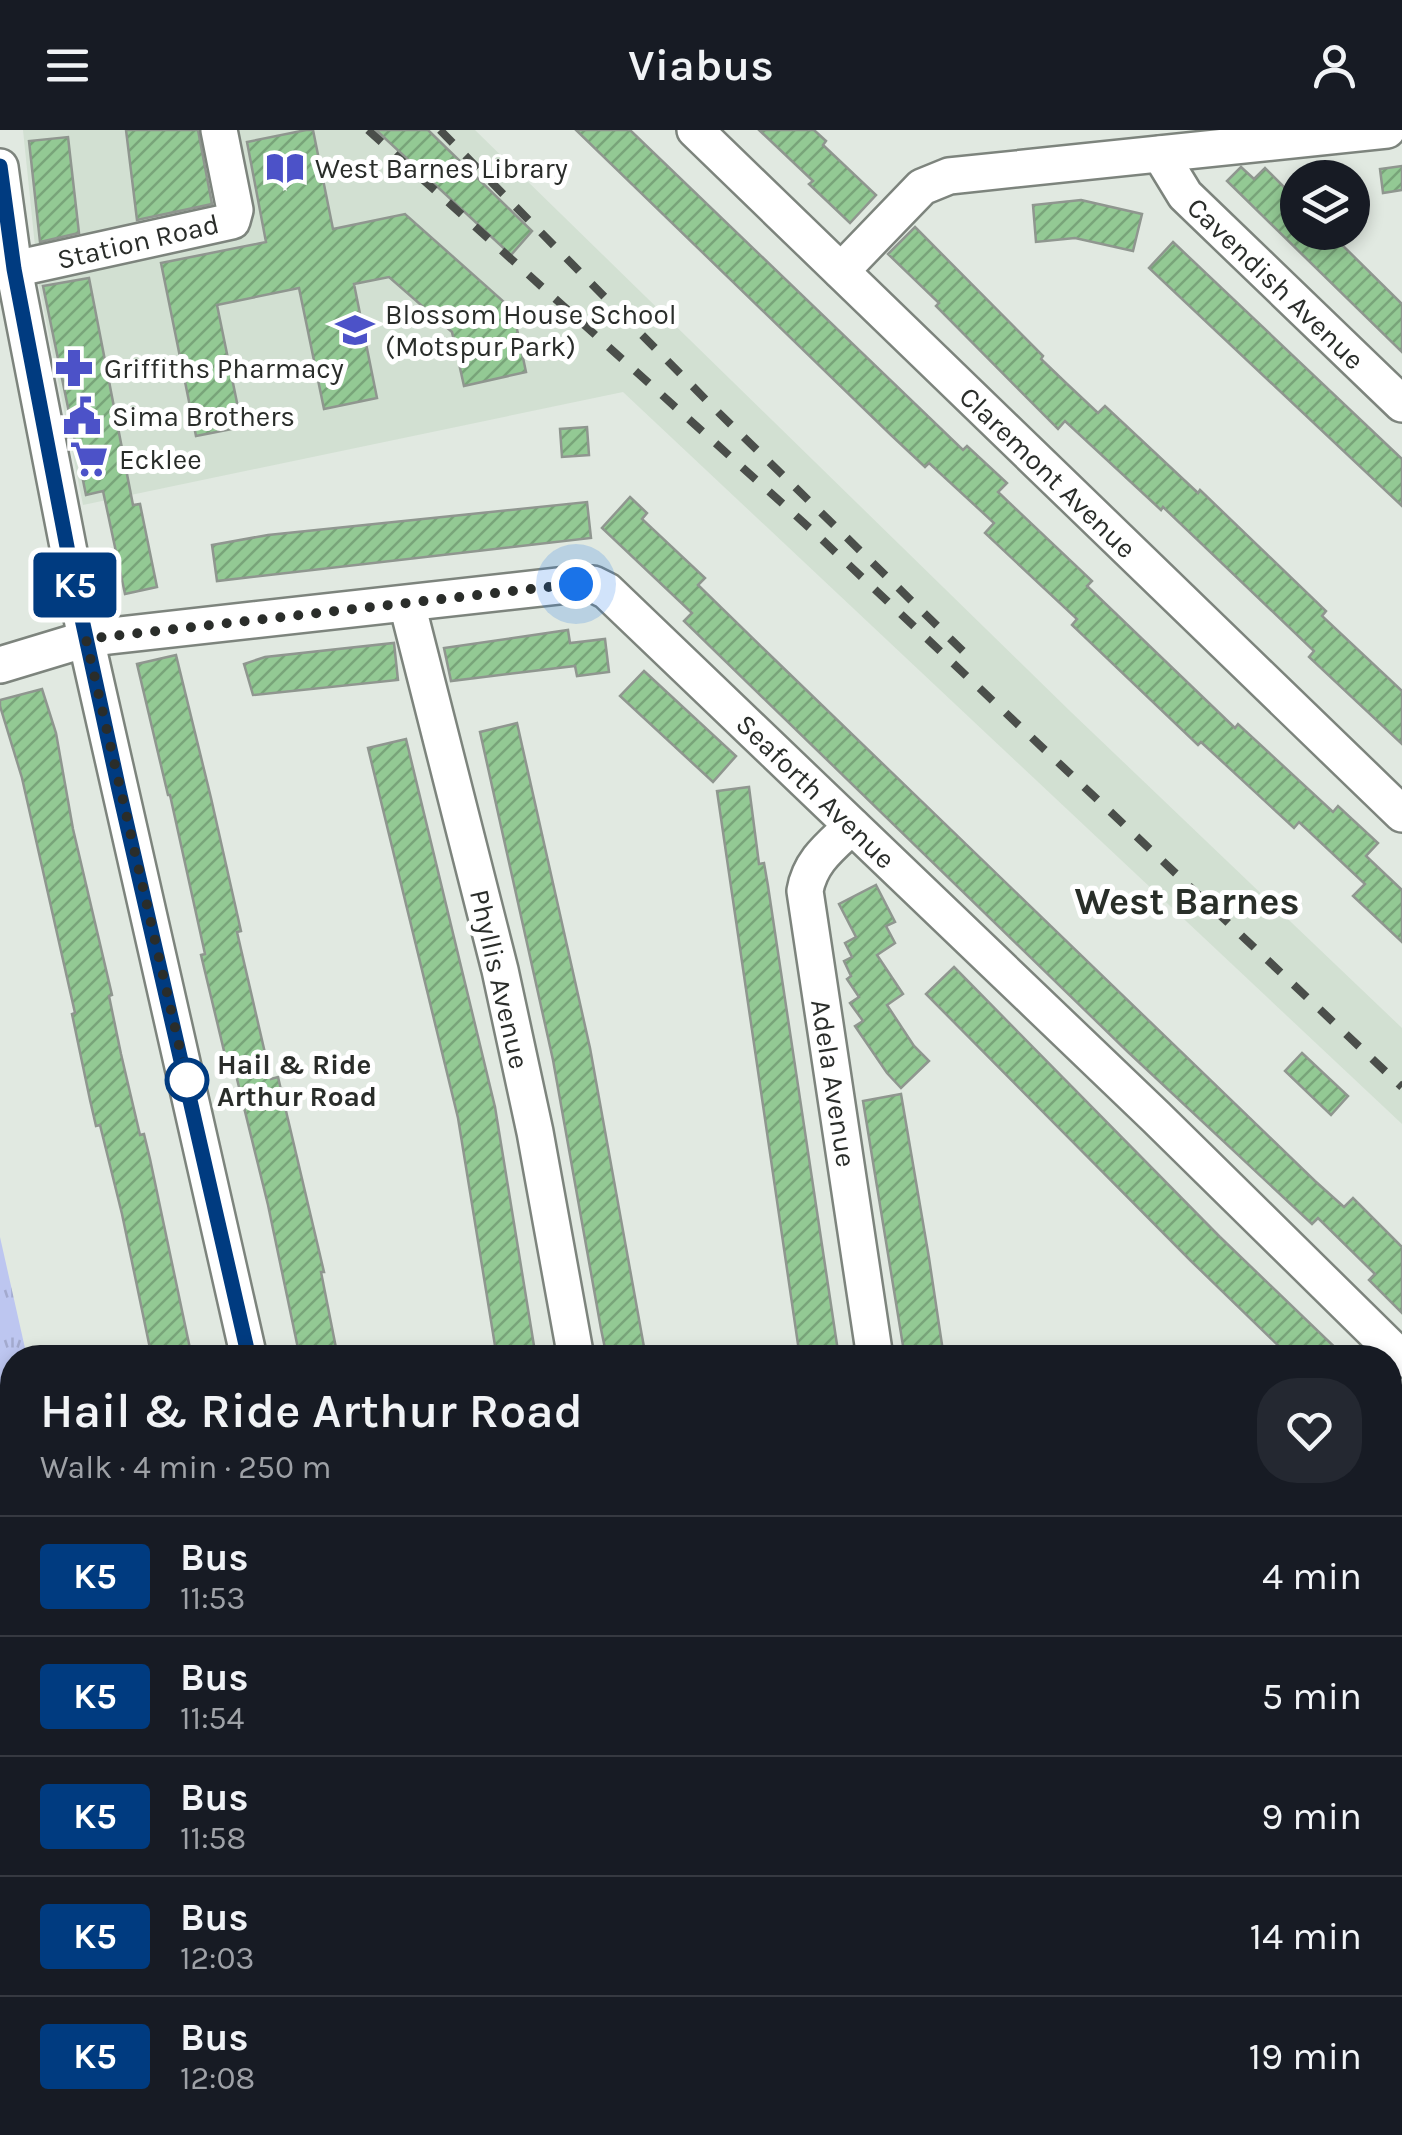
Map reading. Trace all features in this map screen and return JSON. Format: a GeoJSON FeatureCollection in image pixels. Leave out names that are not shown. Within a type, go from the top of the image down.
{"type":"FeatureCollection","features":[{"type":"Feature","properties":{"kind":"street","name":"Station Road"},"geometry":{"type":"LineString","coordinates":[[14,269],[232,221],[235,210],[219,130]]}},
{"type":"Feature","properties":{"kind":"street","name":"Claremont Avenue"},"geometry":{"type":"LineString","coordinates":[[695,130],[1402,814]]}},
{"type":"Feature","properties":{"kind":"street"},"geometry":{"type":"LineString","coordinates":[[841,271],[922,187],[934,180],[1387,130]]}},
{"type":"Feature","properties":{"kind":"street","name":"Cavendish Avenue"},"geometry":{"type":"LineString","coordinates":[[1160,154],[1185,195],[1402,404]]}},
{"type":"Feature","properties":{"kind":"street"},"geometry":{"type":"LineString","coordinates":[[0,166],[14,269],[10,311],[246,1345]]}},
{"type":"Feature","properties":{"kind":"street","name":"Seaforth Avenue"},"geometry":{"type":"LineString","coordinates":[[0,665],[86,639],[593,584],[607,591],[1388,1345]]}},
{"type":"Feature","properties":{"kind":"street","name":"Phyllis Avenue"},"geometry":{"type":"LineString","coordinates":[[408,604],[500,970],[535,1132],[574,1345]]}},
{"type":"Feature","properties":{"kind":"street","name":"Adela Avenue"},"geometry":{"type":"LineString","coordinates":[[852,826],[816,860],[805,890],[873,1345]]}},
{"type":"Feature","properties":{"kind":"shaded area"},"geometry":{"type":"Polygon","coordinates":[[[23,130],[475,130],[1071,712],[1402,1028],[1402,1124],[623,392],[83,505],[39,285],[23,130]]]}},
{"type":"Feature","properties":{"kind":"green space"},"geometry":{"type":"Polygon","coordinates":[[[0,1237],[24,1345],[0,1345],[0,1237]]]}},
{"type":"Feature","properties":{"kind":"building"},"geometry":{"type":"Polygon","coordinates":[[[126,130],[198,130],[212,204],[137,220],[126,130]]]}},
{"type":"Feature","properties":{"kind":"building"},"geometry":{"type":"Polygon","coordinates":[[[313,130],[333,229],[405,214],[513,310],[526,372],[464,386],[452,332],[389,277],[354,284],[377,398],[324,409],[299,288],[217,305],[242,427],[196,436],[161,263],[266,242],[247,142],[313,130]]]}},
{"type":"Feature","properties":{"kind":"building"},"geometry":{"type":"Polygon","coordinates":[[[376,130],[428,130],[532,231],[511,255],[376,130]]]}},
{"type":"Feature","properties":{"kind":"building"},"geometry":{"type":"Polygon","coordinates":[[[576,130],[630,130],[963,450],[967,446],[1007,483],[998,492],[1092,581],[1087,586],[1235,728],[1238,724],[1333,812],[1338,806],[1378,843],[1366,856],[1402,890],[1402,942],[1353,896],[1365,884],[1299,822],[1294,828],[1201,742],[1198,745],[1072,625],[1077,619],[985,533],[994,523],[929,463],[925,467],[576,130]]]}},
{"type":"Feature","properties":{"kind":"building"},"geometry":{"type":"Polygon","coordinates":[[[759,130],[814,130],[826,141],[823,145],[876,195],[850,223],[759,130]]]}},
{"type":"Feature","properties":{"kind":"building"},"geometry":{"type":"Polygon","coordinates":[[[68,137],[79,233],[40,242],[29,141],[68,137]]]}},
{"type":"Feature","properties":{"kind":"building"},"geometry":{"type":"Polygon","coordinates":[[[1402,166],[1402,190],[1383,193],[1380,169],[1402,166]]]}},
{"type":"Feature","properties":{"kind":"building"},"geometry":{"type":"Polygon","coordinates":[[[1241,167],[1254,179],[1265,168],[1280,183],[1280,233],[1227,181],[1241,167]]]}},
{"type":"Feature","properties":{"kind":"building"},"geometry":{"type":"Polygon","coordinates":[[[1081,200],[1142,214],[1133,251],[1075,238],[1036,242],[1033,205],[1081,200]]]}},
{"type":"Feature","properties":{"kind":"building"},"geometry":{"type":"Polygon","coordinates":[[[915,227],[1065,382],[1098,413],[1105,406],[1198,493],[1200,490],[1326,611],[1322,616],[1402,691],[1402,744],[1309,657],[1314,651],[1163,507],[1161,510],[1065,421],[1058,429],[936,306],[939,303],[888,254],[915,227]]]}},
{"type":"Feature","properties":{"kind":"building"},"geometry":{"type":"Polygon","coordinates":[[[1173,242],[1402,459],[1402,506],[1149,268],[1173,242]]]}},
{"type":"Feature","properties":{"kind":"building"},"geometry":{"type":"Polygon","coordinates":[[[1298,250],[1347,250],[1402,304],[1402,352],[1298,250]]]}},
{"type":"Feature","properties":{"kind":"building"},"geometry":{"type":"Polygon","coordinates":[[[89,278],[133,505],[140,504],[157,587],[125,594],[103,491],[86,495],[43,286],[89,278]]]}},
{"type":"Feature","properties":{"kind":"building"},"geometry":{"type":"Polygon","coordinates":[[[587,427],[589,455],[562,457],[560,429],[587,427]]]}},
{"type":"Feature","properties":{"kind":"building"},"geometry":{"type":"Polygon","coordinates":[[[630,497],[647,513],[642,519],[705,578],[698,585],[771,656],[1315,1181],[1344,1207],[1353,1198],[1402,1247],[1402,1313],[1369,1280],[1375,1274],[1318,1218],[1312,1224],[1128,1052],[684,621],[692,613],[602,528],[630,497]]]}},
{"type":"Feature","properties":{"kind":"building"},"geometry":{"type":"Polygon","coordinates":[[[587,502],[591,538],[217,581],[212,545],[268,535],[587,502]]]}},
{"type":"Feature","properties":{"kind":"building"},"geometry":{"type":"Polygon","coordinates":[[[568,630],[570,643],[605,639],[609,672],[577,676],[575,666],[451,681],[444,648],[568,630]]]}},
{"type":"Feature","properties":{"kind":"building"},"geometry":{"type":"Polygon","coordinates":[[[394,643],[398,680],[253,695],[244,664],[265,657],[394,643]]]}},
{"type":"Feature","properties":{"kind":"building"},"geometry":{"type":"Polygon","coordinates":[[[176,655],[241,931],[237,932],[271,1079],[278,1077],[324,1272],[335,1345],[297,1345],[236,1075],[230,1076],[201,955],[205,954],[137,664],[176,655]]]}},
{"type":"Feature","properties":{"kind":"building"},"geometry":{"type":"Polygon","coordinates":[[[644,671],[736,756],[713,782],[620,696],[644,671]]]}},
{"type":"Feature","properties":{"kind":"building"},"geometry":{"type":"Polygon","coordinates":[[[42,689],[56,733],[121,1054],[140,1135],[144,1134],[150,1159],[189,1345],[149,1345],[122,1214],[90,1100],[72,1014],[75,1013],[22,778],[0,700],[42,689]]]}},
{"type":"Feature","properties":{"kind":"building"},"geometry":{"type":"Polygon","coordinates":[[[517,723],[590,1048],[644,1345],[604,1345],[553,1060],[480,732],[517,723]]]}},
{"type":"Feature","properties":{"kind":"building"},"geometry":{"type":"Polygon","coordinates":[[[406,739],[495,1107],[534,1345],[495,1345],[458,1118],[368,748],[406,739]]]}},
{"type":"Feature","properties":{"kind":"building"},"geometry":{"type":"Polygon","coordinates":[[[749,787],[759,864],[764,863],[768,886],[837,1345],[798,1345],[717,791],[749,787]]]}},
{"type":"Feature","properties":{"kind":"building"},"geometry":{"type":"Polygon","coordinates":[[[876,885],[895,922],[886,926],[895,943],[877,955],[903,994],[887,1005],[929,1061],[901,1088],[855,1026],[863,1021],[850,1003],[859,997],[847,979],[851,976],[844,961],[852,957],[845,943],[856,937],[839,904],[876,885]]]}},
{"type":"Feature","properties":{"kind":"building"},"geometry":{"type":"Polygon","coordinates":[[[954,967],[1220,1237],[1332,1345],[1278,1345],[926,994],[954,967]]]}},
{"type":"Feature","properties":{"kind":"building"},"geometry":{"type":"Polygon","coordinates":[[[1302,1053],[1348,1096],[1331,1115],[1285,1071],[1302,1053]]]}},
{"type":"Feature","properties":{"kind":"building"},"geometry":{"type":"Polygon","coordinates":[[[901,1094],[942,1345],[903,1345],[863,1101],[901,1094]]]}},
{"type":"Feature","properties":{"kind":"railway"},"geometry":{"type":"LineString","coordinates":[[368,130],[814,532],[1402,1087]]}},
{"type":"Feature","properties":{"kind":"railway"},"geometry":{"type":"LineString","coordinates":[[440,130],[717,411],[964,652]]}},
{"type":"Feature","properties":{"kind":"bus line","name":"K5"},"geometry":{"type":"LineString","coordinates":[[0,166],[14,269],[72,573],[246,1345]]}},
{"type":"Feature","properties":{"kind":"place","name":"West Barnes Library"},"geometry":{"type":"Point","coordinates":[285,168]}},
{"type":"Feature","properties":{"kind":"place","name":"Blossom House School (Motspur Park)"},"geometry":{"type":"Point","coordinates":[355,330]}},
{"type":"Feature","properties":{"kind":"place","name":"Griffiths Pharmacy"},"geometry":{"type":"Point","coordinates":[74,368]}},
{"type":"Feature","properties":{"kind":"place","name":"Sima Brothers"},"geometry":{"type":"Point","coordinates":[82,416]}},
{"type":"Feature","properties":{"kind":"place","name":"Ecklee"},"geometry":{"type":"Point","coordinates":[89,459]}},
{"type":"Feature","properties":{"kind":"place","name":"Hail & Ride Arthur Road"},"geometry":{"type":"Point","coordinates":[187,1080]}},
{"type":"Feature","properties":{"kind":"district","name":"West Barnes"},"geometry":{"type":"Point","coordinates":[1187,901]}},
{"type":"Feature","properties":{"kind":"route"},"geometry":{"type":"LineString","coordinates":[[187,1080],[86,639],[576,584]]}}]}
